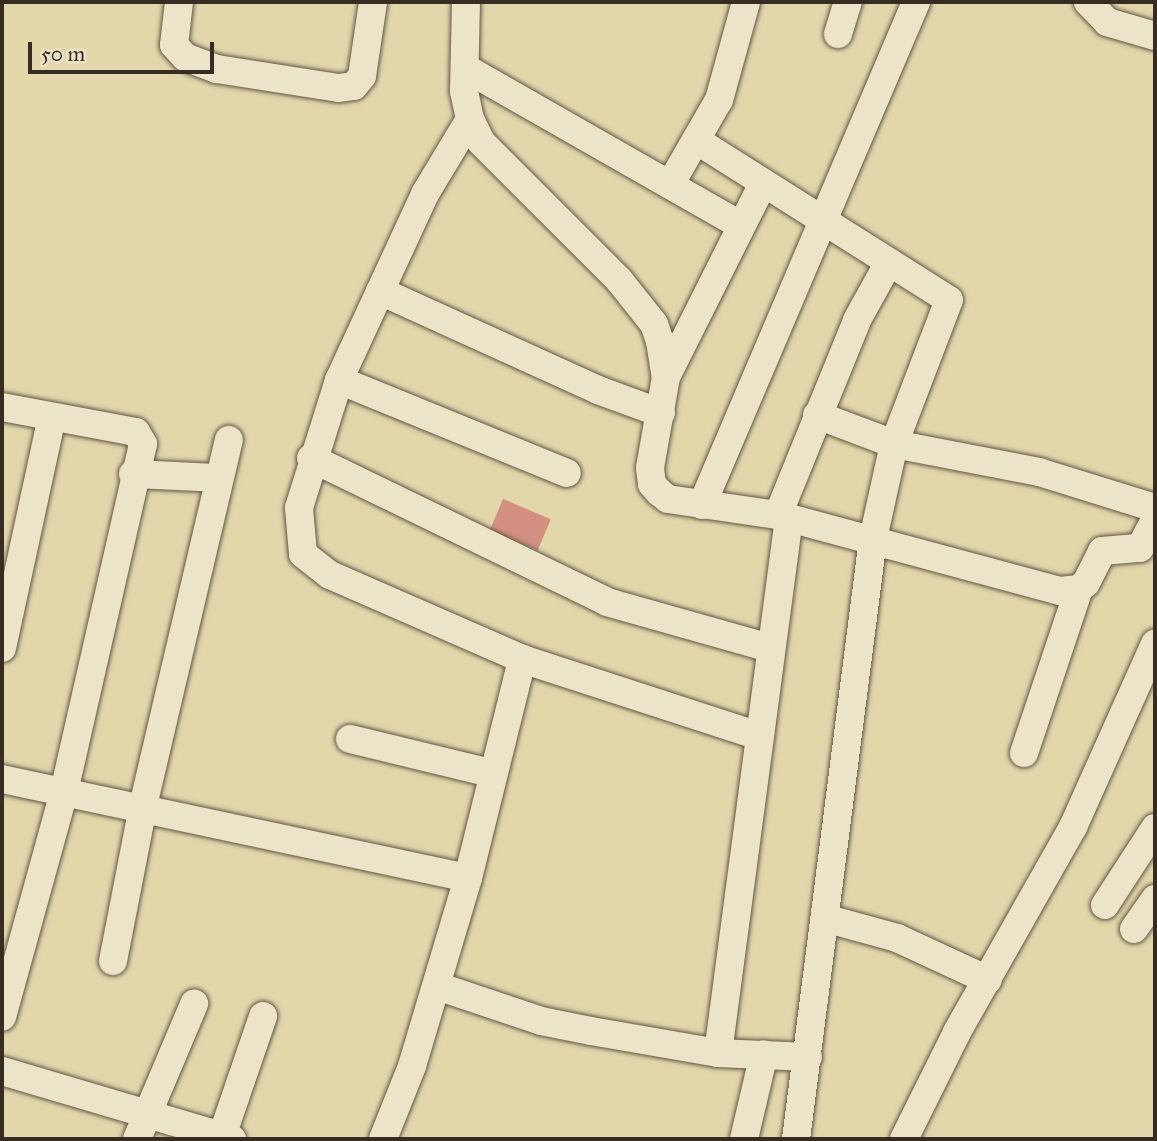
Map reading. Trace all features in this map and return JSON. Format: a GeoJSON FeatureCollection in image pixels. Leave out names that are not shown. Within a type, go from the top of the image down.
{"type":"FeatureCollection","features":[{"type":"Feature","properties":{"kind":"street"},"geometry":{"type":"LineString","coordinates":[[179,2],[174,46],[185,57],[217,69],[340,88],[354,86],[362,76],[373,2]]}},
{"type":"Feature","properties":{"kind":"street"},"geometry":{"type":"LineString","coordinates":[[466,2],[465,68],[470,119],[493,155],[619,281],[654,324],[665,358],[666,377],[662,413],[650,468],[652,484],[668,499],[784,517],[873,539],[1048,590],[1079,589]]}},
{"type":"Feature","properties":{"kind":"street"},"geometry":{"type":"LineString","coordinates":[[671,183],[719,100],[746,2]]}},
{"type":"Feature","properties":{"kind":"street"},"geometry":{"type":"LineString","coordinates":[[838,34],[848,2]]}},
{"type":"Feature","properties":{"kind":"street"},"geometry":{"type":"LineString","coordinates":[[702,505],[916,2]]}},
{"type":"Feature","properties":{"kind":"street"},"geometry":{"type":"LineString","coordinates":[[1088,2],[1107,22],[1155,36]]}},
{"type":"Feature","properties":{"kind":"street"},"geometry":{"type":"LineString","coordinates":[[465,68],[739,224]]}},
{"type":"Feature","properties":{"kind":"street"},"geometry":{"type":"LineString","coordinates":[[470,119],[425,194],[339,380],[311,458],[299,508],[299,535],[303,554],[312,565],[522,659],[759,736]]}},
{"type":"Feature","properties":{"kind":"street"},"geometry":{"type":"LineString","coordinates":[[696,140],[948,300],[894,443],[873,539],[828,919],[796,1139]]}},
{"type":"Feature","properties":{"kind":"street"},"geometry":{"type":"LineString","coordinates":[[666,377],[739,224],[763,183]]}},
{"type":"Feature","properties":{"kind":"street"},"geometry":{"type":"LineString","coordinates":[[718,1053],[770,648],[784,517],[817,415],[857,320],[889,262]]}},
{"type":"Feature","properties":{"kind":"street"},"geometry":{"type":"LineString","coordinates":[[380,291],[598,390],[662,413]]}},
{"type":"Feature","properties":{"kind":"street"},"geometry":{"type":"LineString","coordinates":[[339,380],[567,473]]}},
{"type":"Feature","properties":{"kind":"street"},"geometry":{"type":"LineString","coordinates":[[2,407],[139,433],[143,444],[133,474],[64,792],[2,1017]]}},
{"type":"Feature","properties":{"kind":"street"},"geometry":{"type":"LineString","coordinates":[[817,415],[894,443],[1040,472],[1155,508]]}},
{"type":"Feature","properties":{"kind":"street"},"geometry":{"type":"LineString","coordinates":[[2,648],[52,417]]}},
{"type":"Feature","properties":{"kind":"street"},"geometry":{"type":"LineString","coordinates":[[113,961],[143,806],[217,478],[229,440]]}},
{"type":"Feature","properties":{"kind":"street"},"geometry":{"type":"LineString","coordinates":[[311,458],[607,602],[770,648]]}},
{"type":"Feature","properties":{"kind":"street"},"geometry":{"type":"LineString","coordinates":[[133,474],[217,478]]}},
{"type":"Feature","properties":{"kind":"street"},"geometry":{"type":"LineString","coordinates":[[1024,752],[1079,589],[1097,555],[1140,548],[1155,520]]}},
{"type":"Feature","properties":{"kind":"street"},"geometry":{"type":"LineString","coordinates":[[904,1139],[1073,827],[1155,644]]}},
{"type":"Feature","properties":{"kind":"street"},"geometry":{"type":"LineString","coordinates":[[383,1139],[437,986],[468,878],[491,773],[522,659]]}},
{"type":"Feature","properties":{"kind":"street"},"geometry":{"type":"LineString","coordinates":[[351,739],[491,773]]}},
{"type":"Feature","properties":{"kind":"street"},"geometry":{"type":"LineString","coordinates":[[2,779],[143,806],[468,878]]}},
{"type":"Feature","properties":{"kind":"street"},"geometry":{"type":"LineString","coordinates":[[1105,905],[1155,828]]}},
{"type":"Feature","properties":{"kind":"street"},"geometry":{"type":"LineString","coordinates":[[1134,929],[1155,899]]}},
{"type":"Feature","properties":{"kind":"street"},"geometry":{"type":"LineString","coordinates":[[828,919],[897,938],[988,980]]}},
{"type":"Feature","properties":{"kind":"street"},"geometry":{"type":"LineString","coordinates":[[437,986],[541,1021],[718,1053],[808,1057]]}},
{"type":"Feature","properties":{"kind":"street"},"geometry":{"type":"LineString","coordinates":[[142,1127],[194,1004]]}},
{"type":"Feature","properties":{"kind":"street"},"geometry":{"type":"LineString","coordinates":[[2,1071],[142,1127],[225,1138],[262,1016]]}},
{"type":"Feature","properties":{"kind":"street"},"geometry":{"type":"LineString","coordinates":[[744,1139],[764,1054]]}},
{"type":"Feature","properties":{"kind":"building"},"geometry":{"type":"Polygon","coordinates":[[[503,499],[551,519],[538,551],[490,530],[503,499]]]}}]}
